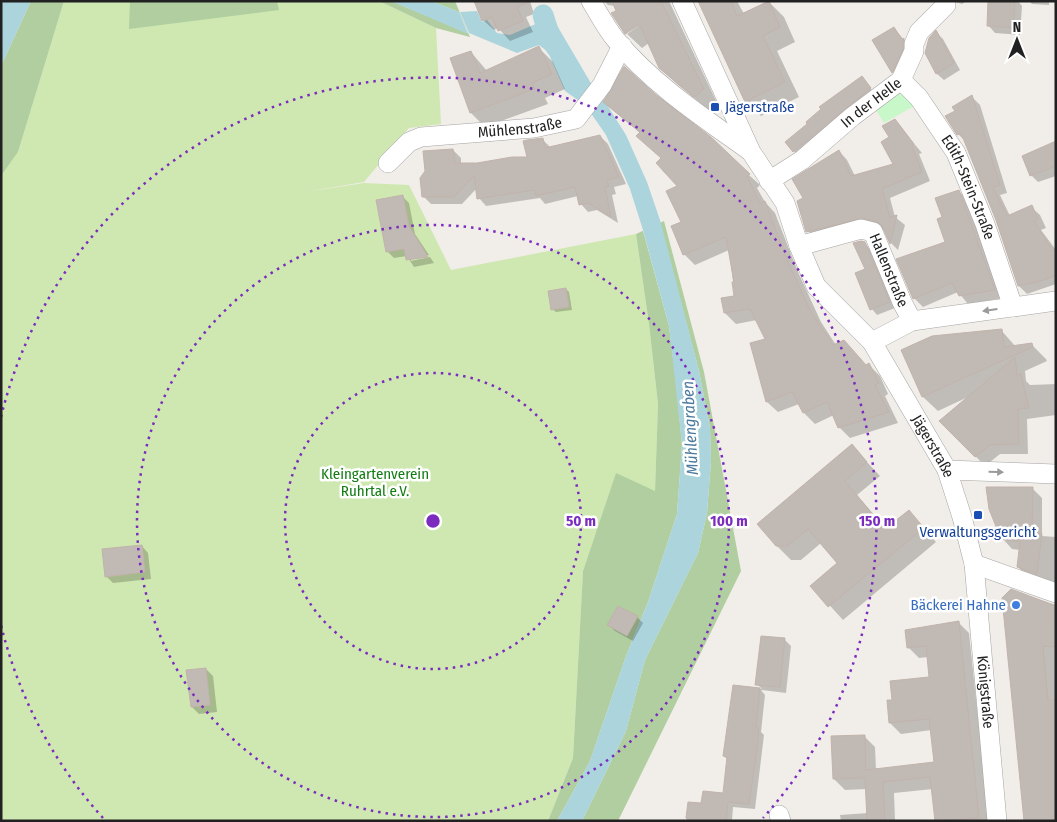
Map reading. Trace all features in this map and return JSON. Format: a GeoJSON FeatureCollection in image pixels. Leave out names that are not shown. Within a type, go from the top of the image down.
{"type":"FeatureCollection","features":[{"type":"Feature","properties":{"kind":"street"},"geometry":{"type":"LineString","coordinates":[[591,1],[622,46],[685,104],[751,152]]}},
{"type":"Feature","properties":{"kind":"street","name":"Jägerstraße"},"geometry":{"type":"LineString","coordinates":[[682,1],[751,152],[785,203],[799,246],[816,286],[872,342],[947,470],[974,564]]}},
{"type":"Feature","properties":{"kind":"street","name":"In der Helle"},"geometry":{"type":"LineString","coordinates":[[769,180],[802,160],[853,116],[901,80],[914,51],[914,44],[919,32],[946,5]]}},
{"type":"Feature","properties":{"kind":"street","name":"Mühlenstraße"},"geometry":{"type":"LineString","coordinates":[[388,163],[409,142],[421,137],[534,128],[570,122],[583,112],[602,85],[622,46]]}},
{"type":"Feature","properties":{"kind":"street","name":"Edith-Stein-Straße"},"geometry":{"type":"LineString","coordinates":[[901,80],[919,98],[956,153],[985,224],[1013,306]]}},
{"type":"Feature","properties":{"kind":"street","name":"Hallenstraße"},"geometry":{"type":"LineString","coordinates":[[799,246],[861,229],[873,232],[902,302],[912,321]]}},
{"type":"Feature","properties":{"kind":"street","name":"Hallenstraße"},"geometry":{"type":"LineString","coordinates":[[872,342],[912,321],[1056,301]]}},
{"type":"Feature","properties":{"kind":"street"},"geometry":{"type":"LineString","coordinates":[[947,470],[1056,474]]}},
{"type":"Feature","properties":{"kind":"street"},"geometry":{"type":"LineString","coordinates":[[974,564],[1056,592]]}},
{"type":"Feature","properties":{"kind":"street","name":"Königstraße"},"geometry":{"type":"LineString","coordinates":[[974,564],[997,821]]}},
{"type":"Feature","properties":{"kind":"green space"},"geometry":{"type":"Polygon","coordinates":[[[31,1],[64,1],[18,152],[1,176],[1,66],[31,1]]]}},
{"type":"Feature","properties":{"kind":"green space","name":"Kleingartenverein Ruhrtal e.V."},"geometry":{"type":"Polygon","coordinates":[[[64,1],[379,1],[436,28],[441,124],[409,128],[364,182],[305,192],[364,183],[409,185],[451,270],[636,234],[658,404],[655,492],[616,474],[583,571],[573,758],[548,821],[1,821],[1,176],[18,152],[64,1]]]}},
{"type":"Feature","properties":{"kind":"green space"},"geometry":{"type":"Polygon","coordinates":[[[130,1],[277,1],[279,10],[129,29],[130,1]]]}},
{"type":"Feature","properties":{"kind":"green space"},"geometry":{"type":"Polygon","coordinates":[[[379,1],[391,1],[468,33],[459,12],[431,1],[455,1],[470,37],[436,28],[379,1]]]}},
{"type":"Feature","properties":{"kind":"green space"},"geometry":{"type":"Polygon","coordinates":[[[899,92],[916,105],[884,123],[875,108],[899,92]]]}},
{"type":"Feature","properties":{"kind":"green space"},"geometry":{"type":"Polygon","coordinates":[[[664,221],[704,372],[741,571],[618,821],[582,821],[626,731],[645,660],[698,553],[707,513],[711,461],[710,428],[699,371],[660,223],[643,231],[669,326],[675,374],[682,444],[677,514],[648,602],[626,656],[590,761],[557,821],[548,821],[573,758],[583,571],[616,473],[655,491],[658,404],[636,234],[664,221]]]}},
{"type":"Feature","properties":{"kind":"water"},"geometry":{"type":"Polygon","coordinates":[[[3,1],[31,1],[1,66],[1,4],[3,1]]]}},
{"type":"Feature","properties":{"kind":"water"},"geometry":{"type":"Polygon","coordinates":[[[391,1],[431,1],[459,12],[468,34],[391,1]]]}},
{"type":"Feature","properties":{"kind":"water"},"geometry":{"type":"Polygon","coordinates":[[[477,11],[482,22],[487,20],[497,33],[510,35],[552,17],[592,85],[585,105],[565,91],[548,52],[539,45],[517,53],[469,33],[460,12],[477,11]]]}},
{"type":"Feature","properties":{"kind":"water"},"geometry":{"type":"Polygon","coordinates":[[[602,97],[626,135],[647,182],[661,223],[699,371],[710,428],[711,461],[707,513],[698,553],[645,660],[626,731],[582,821],[557,821],[590,761],[626,656],[648,602],[677,514],[682,444],[669,326],[643,230],[630,189],[606,135],[588,109],[602,97]]]}},
{"type":"Feature","properties":{"kind":"building"},"geometry":{"type":"Polygon","coordinates":[[[474,1],[529,2],[517,7],[523,21],[498,31],[492,17],[482,21],[474,1]]]}},
{"type":"Feature","properties":{"kind":"building"},"geometry":{"type":"Polygon","coordinates":[[[612,1],[661,1],[704,89],[694,97],[659,68],[639,25],[625,34],[611,13],[616,11],[612,1]]]}},
{"type":"Feature","properties":{"kind":"building"},"geometry":{"type":"Polygon","coordinates":[[[698,1],[731,1],[737,16],[769,1],[780,27],[763,36],[785,82],[745,102],[698,1]]]}},
{"type":"Feature","properties":{"kind":"building"},"geometry":{"type":"Polygon","coordinates":[[[988,1],[1015,1],[1013,28],[987,26],[988,1]]]}},
{"type":"Feature","properties":{"kind":"building"},"geometry":{"type":"Polygon","coordinates":[[[894,27],[902,40],[904,38],[903,49],[892,73],[872,40],[894,27]]]}},
{"type":"Feature","properties":{"kind":"building"},"geometry":{"type":"Polygon","coordinates":[[[936,30],[954,63],[936,74],[925,53],[929,38],[936,30]]]}},
{"type":"Feature","properties":{"kind":"building"},"geometry":{"type":"Polygon","coordinates":[[[539,46],[552,74],[532,83],[535,89],[470,113],[450,58],[471,51],[480,73],[539,46]]]}},
{"type":"Feature","properties":{"kind":"building"},"geometry":{"type":"Polygon","coordinates":[[[624,66],[655,94],[711,137],[750,174],[747,176],[760,203],[765,201],[787,260],[810,310],[833,345],[844,340],[866,365],[869,363],[879,383],[875,385],[889,412],[838,428],[827,402],[803,413],[792,392],[766,402],[750,343],[765,339],[750,309],[724,313],[721,298],[734,296],[732,282],[734,282],[726,237],[683,255],[671,226],[681,222],[666,191],[677,186],[656,163],[661,158],[636,136],[640,132],[603,102],[624,66]]]}},
{"type":"Feature","properties":{"kind":"building"},"geometry":{"type":"Polygon","coordinates":[[[862,76],[871,88],[793,152],[785,142],[807,124],[806,122],[821,109],[819,107],[862,76]]]}},
{"type":"Feature","properties":{"kind":"building"},"geometry":{"type":"Polygon","coordinates":[[[972,95],[1000,185],[993,187],[1007,216],[1032,205],[1038,219],[1034,221],[1052,250],[1056,250],[1056,275],[1038,282],[1018,286],[996,220],[961,133],[957,135],[945,116],[955,111],[952,107],[972,95]]]}},
{"type":"Feature","properties":{"kind":"building"},"geometry":{"type":"Polygon","coordinates":[[[895,119],[914,144],[912,146],[922,172],[882,189],[890,217],[897,215],[890,244],[881,224],[864,218],[806,232],[797,201],[803,198],[792,179],[839,150],[851,176],[893,164],[881,142],[889,137],[882,126],[895,119]]]}},
{"type":"Feature","properties":{"kind":"building"},"geometry":{"type":"Polygon","coordinates":[[[600,135],[619,177],[607,180],[609,186],[605,187],[611,217],[588,203],[579,205],[575,187],[536,196],[535,190],[477,199],[474,176],[454,197],[422,197],[420,178],[425,171],[423,151],[453,149],[455,163],[477,163],[512,157],[527,157],[523,141],[527,140],[543,138],[545,148],[600,135]]]}},
{"type":"Feature","properties":{"kind":"building"},"geometry":{"type":"Polygon","coordinates":[[[1056,141],[1056,166],[1030,176],[1022,156],[1056,141]]]}},
{"type":"Feature","properties":{"kind":"building"},"geometry":{"type":"Polygon","coordinates":[[[959,190],[995,290],[959,296],[952,283],[913,299],[896,259],[945,242],[937,219],[942,217],[935,198],[959,190]]]}},
{"type":"Feature","properties":{"kind":"building"},"geometry":{"type":"Polygon","coordinates":[[[403,195],[409,226],[428,257],[406,260],[404,249],[386,252],[376,200],[403,195]]]}},
{"type":"Feature","properties":{"kind":"building"},"geometry":{"type":"Polygon","coordinates":[[[865,242],[890,302],[870,310],[855,273],[865,269],[853,243],[865,242]]]}},
{"type":"Feature","properties":{"kind":"building"},"geometry":{"type":"Polygon","coordinates":[[[566,288],[569,307],[551,310],[548,291],[566,288]]]}},
{"type":"Feature","properties":{"kind":"building"},"geometry":{"type":"Polygon","coordinates":[[[1002,329],[1004,347],[1032,343],[1033,347],[922,397],[901,350],[932,336],[1002,329]]]}},
{"type":"Feature","properties":{"kind":"building"},"geometry":{"type":"Polygon","coordinates":[[[1015,357],[1017,375],[1021,374],[1029,408],[1018,409],[1019,444],[990,445],[975,457],[939,421],[1015,357]]]}},
{"type":"Feature","properties":{"kind":"building"},"geometry":{"type":"Polygon","coordinates":[[[852,444],[867,462],[845,481],[885,529],[909,510],[924,528],[828,607],[810,586],[837,563],[808,529],[787,546],[776,546],[757,524],[852,444]]]}},
{"type":"Feature","properties":{"kind":"building"},"geometry":{"type":"Polygon","coordinates":[[[986,487],[1033,487],[1032,533],[1042,534],[1037,574],[1017,567],[1020,542],[1001,539],[989,509],[986,487]]]}},
{"type":"Feature","properties":{"kind":"building"},"geometry":{"type":"Polygon","coordinates":[[[142,545],[145,572],[105,577],[102,549],[142,545]]]}},
{"type":"Feature","properties":{"kind":"building"},"geometry":{"type":"Polygon","coordinates":[[[1011,589],[1056,606],[1055,647],[1043,646],[1048,700],[1056,700],[1056,821],[1024,821],[1002,598],[1011,589]]]}},
{"type":"Feature","properties":{"kind":"building"},"geometry":{"type":"Polygon","coordinates":[[[618,606],[638,616],[627,636],[607,625],[618,606]]]}},
{"type":"Feature","properties":{"kind":"building"},"geometry":{"type":"Polygon","coordinates":[[[959,621],[979,818],[935,821],[930,777],[883,782],[885,821],[867,821],[865,778],[833,779],[831,736],[865,735],[866,770],[934,762],[929,719],[889,723],[887,700],[892,700],[890,681],[929,677],[926,646],[907,648],[905,630],[959,621]]]}},
{"type":"Feature","properties":{"kind":"building"},"geometry":{"type":"Polygon","coordinates":[[[761,636],[785,638],[780,687],[755,685],[761,636]]]}},
{"type":"Feature","properties":{"kind":"building"},"geometry":{"type":"Polygon","coordinates":[[[206,668],[210,705],[191,707],[186,670],[206,668]]]}},
{"type":"Feature","properties":{"kind":"building"},"geometry":{"type":"Polygon","coordinates":[[[733,685],[760,688],[756,727],[759,728],[749,804],[728,802],[726,821],[689,821],[686,818],[688,802],[701,803],[703,791],[723,793],[727,757],[723,756],[733,685]]]}},
{"type":"Feature","properties":{"kind":"waterway","name":"Mühlengraben"},"geometry":{"type":"LineString","coordinates":[[543,15],[556,47]]}},
{"type":"Feature","properties":{"kind":"place","name":"Jägerstraße"},"geometry":{"type":"Point","coordinates":[715,107]}},
{"type":"Feature","properties":{"kind":"place","name":"Verwaltungsgericht"},"geometry":{"type":"Point","coordinates":[978,515]}},
{"type":"Feature","properties":{"kind":"place","name":"Bäckerei Hahne"},"geometry":{"type":"Point","coordinates":[1016,605]}}]}
